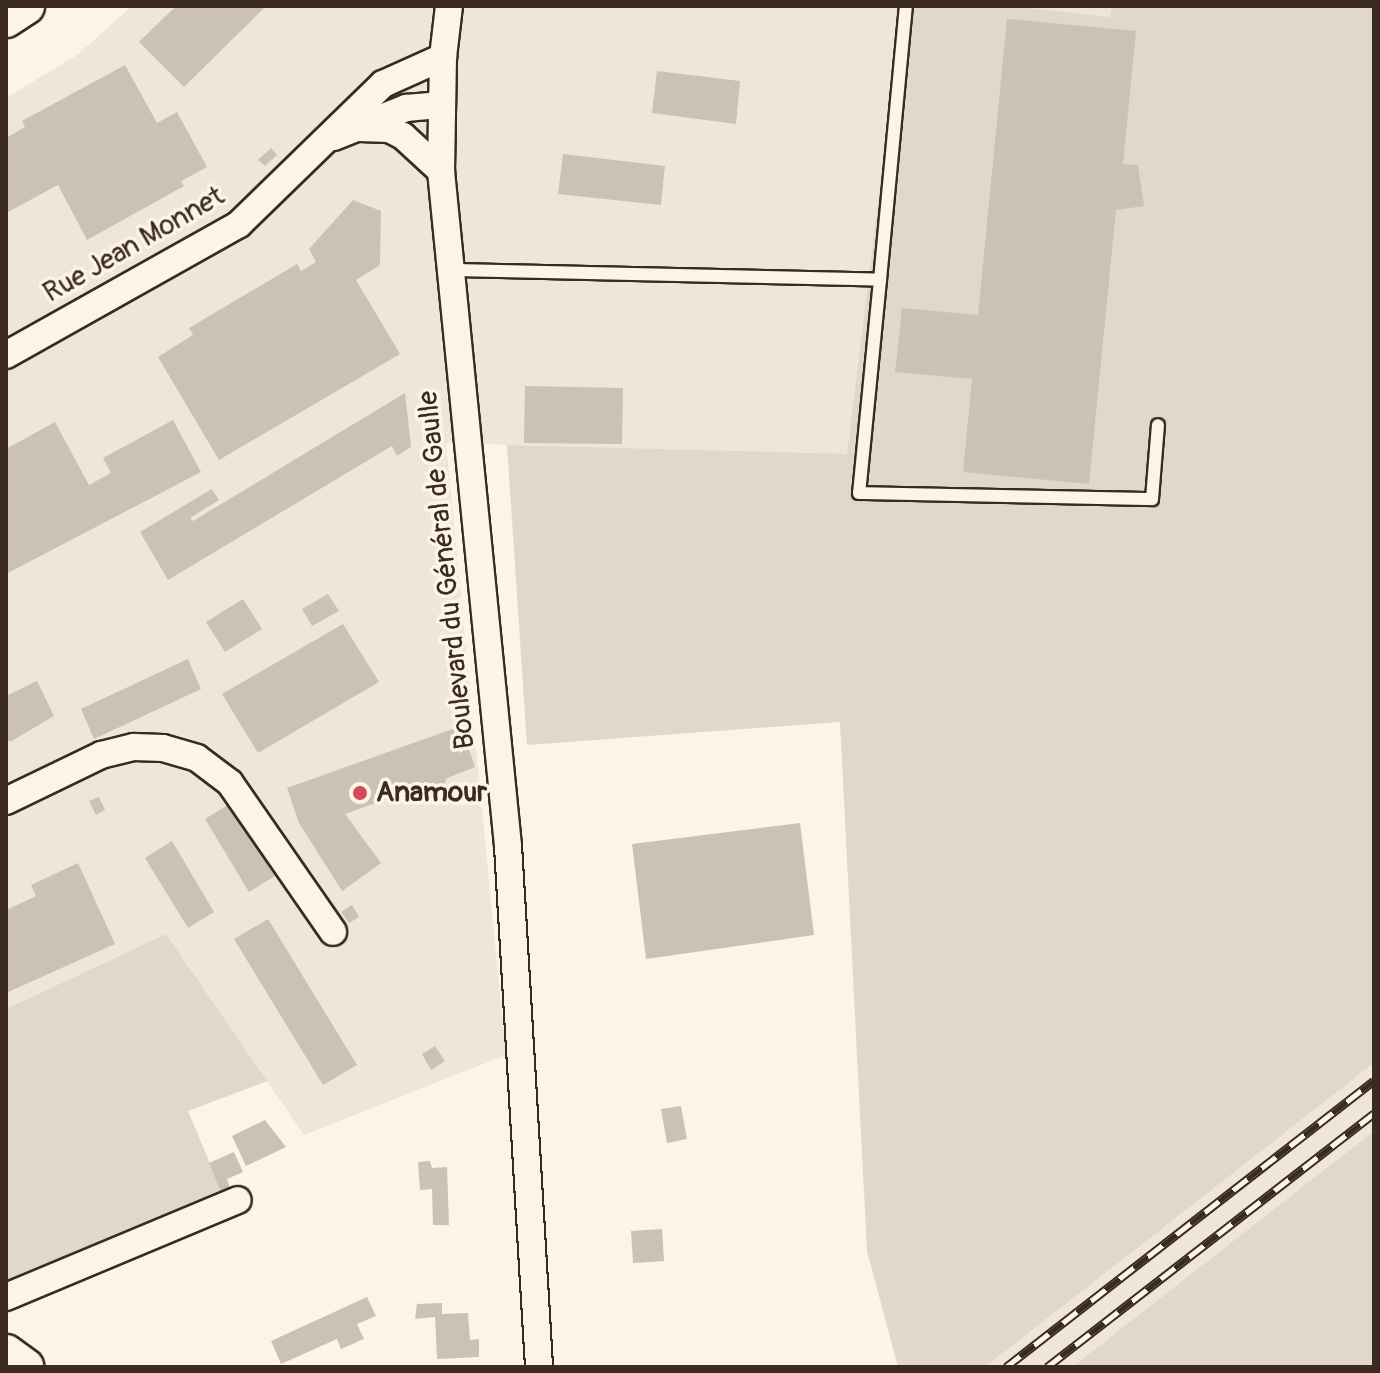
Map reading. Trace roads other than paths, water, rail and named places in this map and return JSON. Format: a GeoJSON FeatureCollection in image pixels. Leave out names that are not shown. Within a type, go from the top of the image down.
{"type":"FeatureCollection","features":[{"type":"Feature","properties":{"kind":"street"},"geometry":{"type":"LineString","coordinates":[[6,19],[26,6]]}},
{"type":"Feature","properties":{"kind":"street","name":"Boulevard du Général de Gaulle"},"geometry":{"type":"LineString","coordinates":[[449,6],[443,57],[441,171],[508,846],[539,1367]]}},
{"type":"Feature","properties":{"kind":"street","name":"Rue Jean Monnet"},"geometry":{"type":"LineString","coordinates":[[6,355],[239,224],[383,84],[443,57]]}},
{"type":"Feature","properties":{"kind":"street"},"geometry":{"type":"LineString","coordinates":[[320,145],[351,128],[406,108],[442,105]]}},
{"type":"Feature","properties":{"kind":"street"},"geometry":{"type":"LineString","coordinates":[[351,128],[389,129],[441,171]]}},
{"type":"Feature","properties":{"kind":"street"},"geometry":{"type":"LineString","coordinates":[[6,801],[101,755],[134,747],[163,748],[197,758],[230,783],[333,932]]}},
{"type":"Feature","properties":{"kind":"street"},"geometry":{"type":"LineString","coordinates":[[11,1291],[238,1200]]}},
{"type":"Feature","properties":{"kind":"street"},"geometry":{"type":"LineString","coordinates":[[6,1353],[25,1367]]}},
{"type":"Feature","properties":{"kind":"lane"},"geometry":{"type":"LineString","coordinates":[[906,6],[859,493],[1152,499],[1158,425]]}},
{"type":"Feature","properties":{"kind":"lane"},"geometry":{"type":"LineString","coordinates":[[449,270],[880,280]]}},
{"type":"Feature","properties":{"kind":"railway"},"geometry":{"type":"LineString","coordinates":[[1006,1367],[1374,1081]]}},
{"type":"Feature","properties":{"kind":"railway"},"geometry":{"type":"LineString","coordinates":[[1047,1367],[1374,1113]]}},
{"type":"Feature","properties":{"kind":"place","name":"Anamour"},"geometry":{"type":"Point","coordinates":[360,793]}}]}
